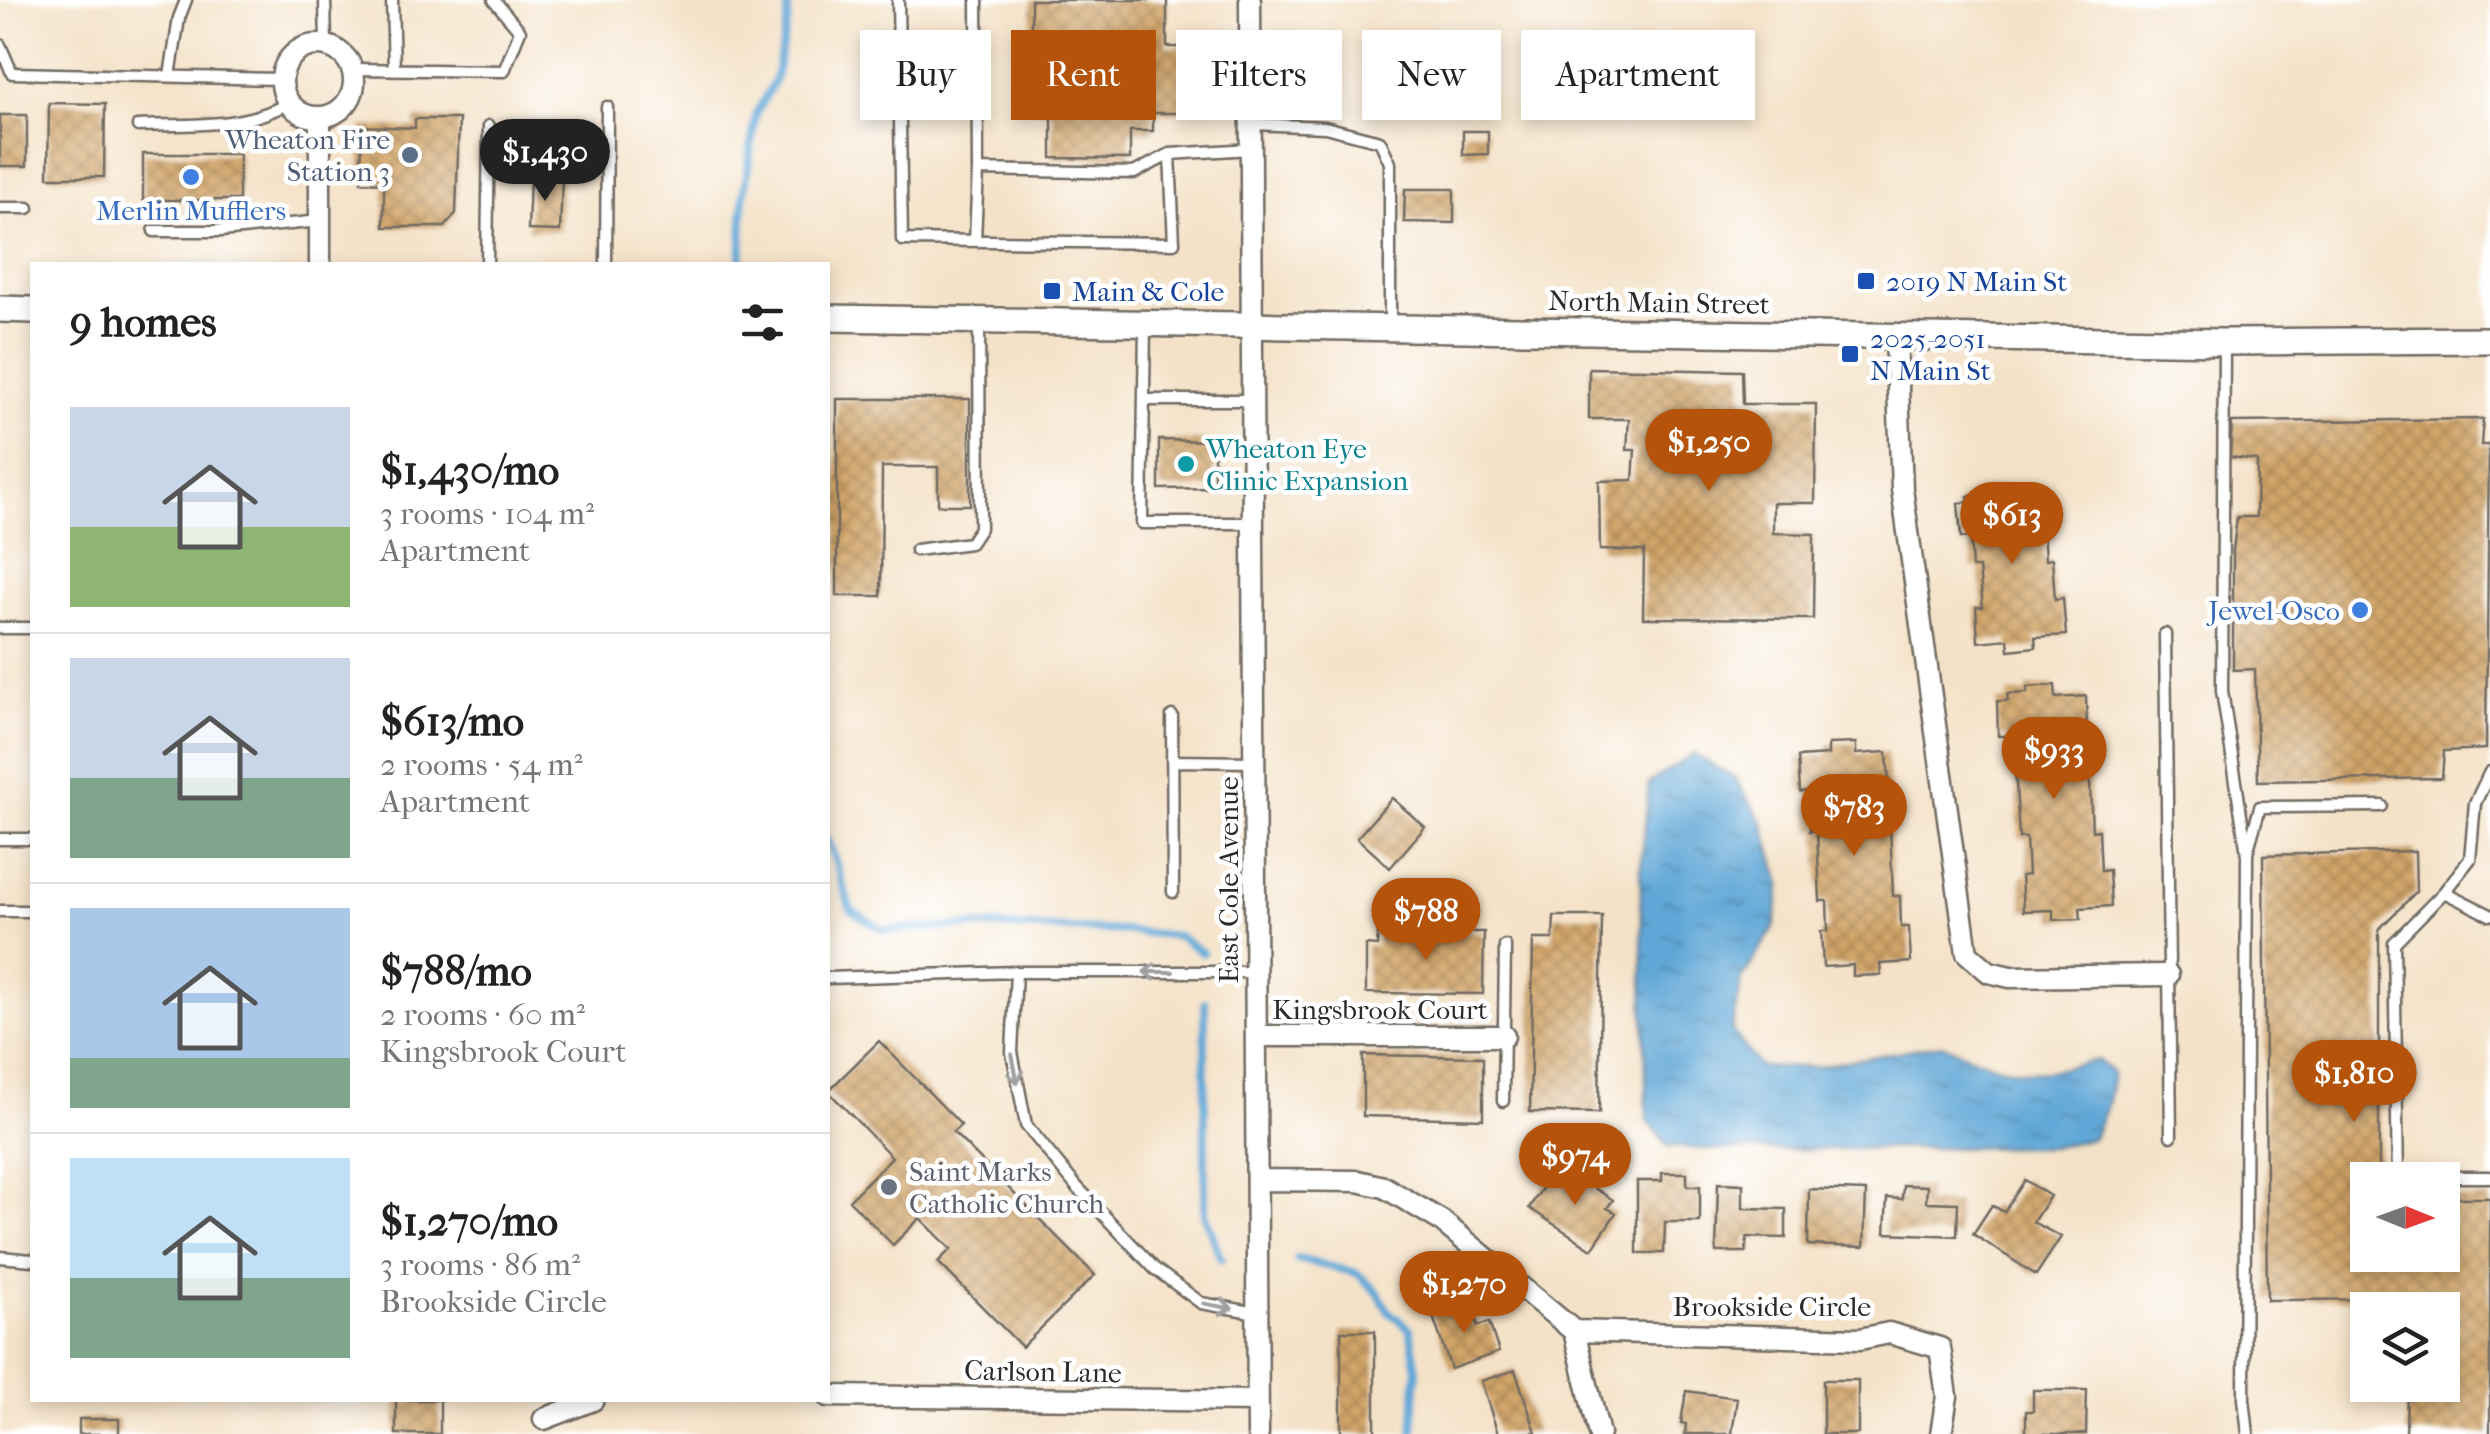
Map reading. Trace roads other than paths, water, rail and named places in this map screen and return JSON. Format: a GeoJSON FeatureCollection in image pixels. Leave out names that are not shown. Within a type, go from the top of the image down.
{"type":"FeatureCollection","features":[{"type":"Feature","properties":{"kind":"street","name":"East Cole Avenue"},"geometry":{"type":"LineString","coordinates":[[1250,0],[1258,1434]]}},
{"type":"Feature","properties":{"kind":"street"},"geometry":{"type":"LineString","coordinates":[[326,46],[338,51],[352,70],[354,80],[348,102],[331,115],[308,117],[288,102],[281,78],[284,66],[302,48],[326,46]]}},
{"type":"Feature","properties":{"kind":"street"},"geometry":{"type":"LineString","coordinates":[[320,118],[320,262]]}},
{"type":"Feature","properties":{"kind":"street"},"geometry":{"type":"LineString","coordinates":[[0,309],[30,310]]}},
{"type":"Feature","properties":{"kind":"street","name":"North Main Street"},"geometry":{"type":"LineString","coordinates":[[830,318],[2224,342],[2490,340]]}},
{"type":"Feature","properties":{"kind":"street"},"geometry":{"type":"LineString","coordinates":[[1896,336],[1902,489],[1967,953],[1989,972],[2010,978],[2168,975]]}},
{"type":"Feature","properties":{"kind":"street","name":"Kingsbrook Court"},"geometry":{"type":"LineString","coordinates":[[1256,1036],[1504,1036]]}},
{"type":"Feature","properties":{"kind":"street"},"geometry":{"type":"LineString","coordinates":[[1257,1180],[1358,1181],[1402,1194],[1440,1220],[1574,1331],[1599,1434]]}},
{"type":"Feature","properties":{"kind":"street","name":"Brookside Circle"},"geometry":{"type":"LineString","coordinates":[[1574,1331],[1860,1339],[1889,1333],[1940,1348],[1947,1396],[1942,1434]]}},
{"type":"Feature","properties":{"kind":"street","name":"Carlson Lane"},"geometry":{"type":"LineString","coordinates":[[830,1396],[1258,1402]]}},
{"type":"Feature","properties":{"kind":"street"},"geometry":{"type":"LineString","coordinates":[[544,1419],[589,1402]]}},
{"type":"Feature","properties":{"kind":"lane"},"geometry":{"type":"LineString","coordinates":[[170,76],[179,18],[186,0]]}},
{"type":"Feature","properties":{"kind":"lane"},"geometry":{"type":"LineString","coordinates":[[325,0],[326,46]]}},
{"type":"Feature","properties":{"kind":"lane"},"geometry":{"type":"LineString","coordinates":[[392,0],[394,70]]}},
{"type":"Feature","properties":{"kind":"lane"},"geometry":{"type":"LineString","coordinates":[[352,70],[504,71],[520,31],[494,0]]}},
{"type":"Feature","properties":{"kind":"lane"},"geometry":{"type":"LineString","coordinates":[[898,0],[902,240],[1174,243],[1170,154]]}},
{"type":"Feature","properties":{"kind":"lane"},"geometry":{"type":"LineString","coordinates":[[975,240],[978,0]]}},
{"type":"Feature","properties":{"kind":"lane"},"geometry":{"type":"LineString","coordinates":[[0,45],[12,73],[281,78]]}},
{"type":"Feature","properties":{"kind":"lane"},"geometry":{"type":"LineString","coordinates":[[138,126],[247,120],[264,117],[288,102]]}},
{"type":"Feature","properties":{"kind":"lane"},"geometry":{"type":"LineString","coordinates":[[606,262],[607,106]]}},
{"type":"Feature","properties":{"kind":"lane"},"geometry":{"type":"LineString","coordinates":[[1251,124],[1325,127],[1380,141],[1390,163],[1390,328]]}},
{"type":"Feature","properties":{"kind":"lane"},"geometry":{"type":"LineString","coordinates":[[487,262],[489,126]]}},
{"type":"Feature","properties":{"kind":"lane"},"geometry":{"type":"LineString","coordinates":[[978,170],[1134,173],[1170,154],[1252,149]]}},
{"type":"Feature","properties":{"kind":"lane"},"geometry":{"type":"LineString","coordinates":[[0,208],[28,208]]}},
{"type":"Feature","properties":{"kind":"lane"},"geometry":{"type":"LineString","coordinates":[[154,231],[221,231],[320,221]]}},
{"type":"Feature","properties":{"kind":"lane"},"geometry":{"type":"LineString","coordinates":[[916,550],[970,543],[980,528],[979,321]]}},
{"type":"Feature","properties":{"kind":"lane"},"geometry":{"type":"LineString","coordinates":[[1145,324],[1142,523],[1254,523]]}},
{"type":"Feature","properties":{"kind":"lane"},"geometry":{"type":"LineString","coordinates":[[2224,342],[2222,692],[2246,853],[2244,1399],[2248,1434]]}},
{"type":"Feature","properties":{"kind":"lane"},"geometry":{"type":"LineString","coordinates":[[1144,400],[1252,400]]}},
{"type":"Feature","properties":{"kind":"lane"},"geometry":{"type":"LineString","coordinates":[[0,628],[30,628]]}},
{"type":"Feature","properties":{"kind":"lane"},"geometry":{"type":"LineString","coordinates":[[2165,634],[2171,1136]]}},
{"type":"Feature","properties":{"kind":"lane"},"geometry":{"type":"LineString","coordinates":[[1172,716],[1174,892]]}},
{"type":"Feature","properties":{"kind":"lane"},"geometry":{"type":"LineString","coordinates":[[1172,761],[1255,762]]}},
{"type":"Feature","properties":{"kind":"lane"},"geometry":{"type":"LineString","coordinates":[[2490,772],[2475,803],[2470,859],[2394,943],[2398,1177],[2490,1177]]}},
{"type":"Feature","properties":{"kind":"lane"},"geometry":{"type":"LineString","coordinates":[[2246,853],[2260,807],[2382,806]]}},
{"type":"Feature","properties":{"kind":"lane"},"geometry":{"type":"LineString","coordinates":[[0,839],[30,839]]}},
{"type":"Feature","properties":{"kind":"lane"},"geometry":{"type":"LineString","coordinates":[[2444,892],[2490,914]]}},
{"type":"Feature","properties":{"kind":"lane"},"geometry":{"type":"LineString","coordinates":[[0,912],[30,911]]}},
{"type":"Feature","properties":{"kind":"lane"},"geometry":{"type":"LineString","coordinates":[[1503,1101],[1505,946]]}},
{"type":"Feature","properties":{"kind":"lane"},"geometry":{"type":"LineString","coordinates":[[830,978],[1016,972],[1256,972]]}},
{"type":"Feature","properties":{"kind":"lane"},"geometry":{"type":"LineString","coordinates":[[1016,972],[1012,1052],[1026,1124],[1076,1186],[1155,1269],[1200,1303],[1257,1313]]}},
{"type":"Feature","properties":{"kind":"lane"},"geometry":{"type":"LineString","coordinates":[[0,1257],[30,1260]]}},
{"type":"Feature","properties":{"kind":"water"},"geometry":{"type":"Polygon","coordinates":[[[1693,754],[1735,778],[1764,824],[1781,884],[1775,926],[1742,979],[1732,1031],[1760,1067],[1816,1067],[1941,1044],[1998,1067],[2030,1072],[2098,1060],[2113,1073],[2108,1102],[2093,1138],[2054,1147],[1719,1150],[1668,1146],[1647,1119],[1640,876],[1649,783],[1693,754]]]}},
{"type":"Feature","properties":{"kind":"waterway"},"geometry":{"type":"LineString","coordinates":[[741,262],[744,194],[756,114],[775,79],[788,19],[788,0]]}},
{"type":"Feature","properties":{"kind":"waterway"},"geometry":{"type":"LineString","coordinates":[[830,845],[851,910],[883,930],[979,926],[1128,931],[1178,936],[1203,953]]}},
{"type":"Feature","properties":{"kind":"waterway"},"geometry":{"type":"LineString","coordinates":[[1205,1002],[1205,1215],[1221,1259]]}},
{"type":"Feature","properties":{"kind":"waterway"},"geometry":{"type":"LineString","coordinates":[[1297,1259],[1357,1273],[1378,1293],[1389,1312],[1410,1329],[1417,1370],[1413,1434]]}},
{"type":"Feature","properties":{"kind":"place","name":"Wheaton Fire Station 3"},"geometry":{"type":"Point","coordinates":[410,155]}},
{"type":"Feature","properties":{"kind":"place","name":"Merlin Mufflers"},"geometry":{"type":"Point","coordinates":[191,177]}},
{"type":"Feature","properties":{"kind":"place","name":"2019 N Main St"},"geometry":{"type":"Point","coordinates":[1866,281]}},
{"type":"Feature","properties":{"kind":"place","name":"Main & Cole"},"geometry":{"type":"Point","coordinates":[1052,291]}},
{"type":"Feature","properties":{"kind":"place","name":"2025-2051 N Main St"},"geometry":{"type":"Point","coordinates":[1850,354]}},
{"type":"Feature","properties":{"kind":"place","name":"Wheaton Eye Clinic Expansion"},"geometry":{"type":"Point","coordinates":[1186,464]}},
{"type":"Feature","properties":{"kind":"place","name":"Jewel-Osco"},"geometry":{"type":"Point","coordinates":[2360,610]}},
{"type":"Feature","properties":{"kind":"place","name":"Saint Marks Catholic Church"},"geometry":{"type":"Point","coordinates":[889,1187]}}]}
